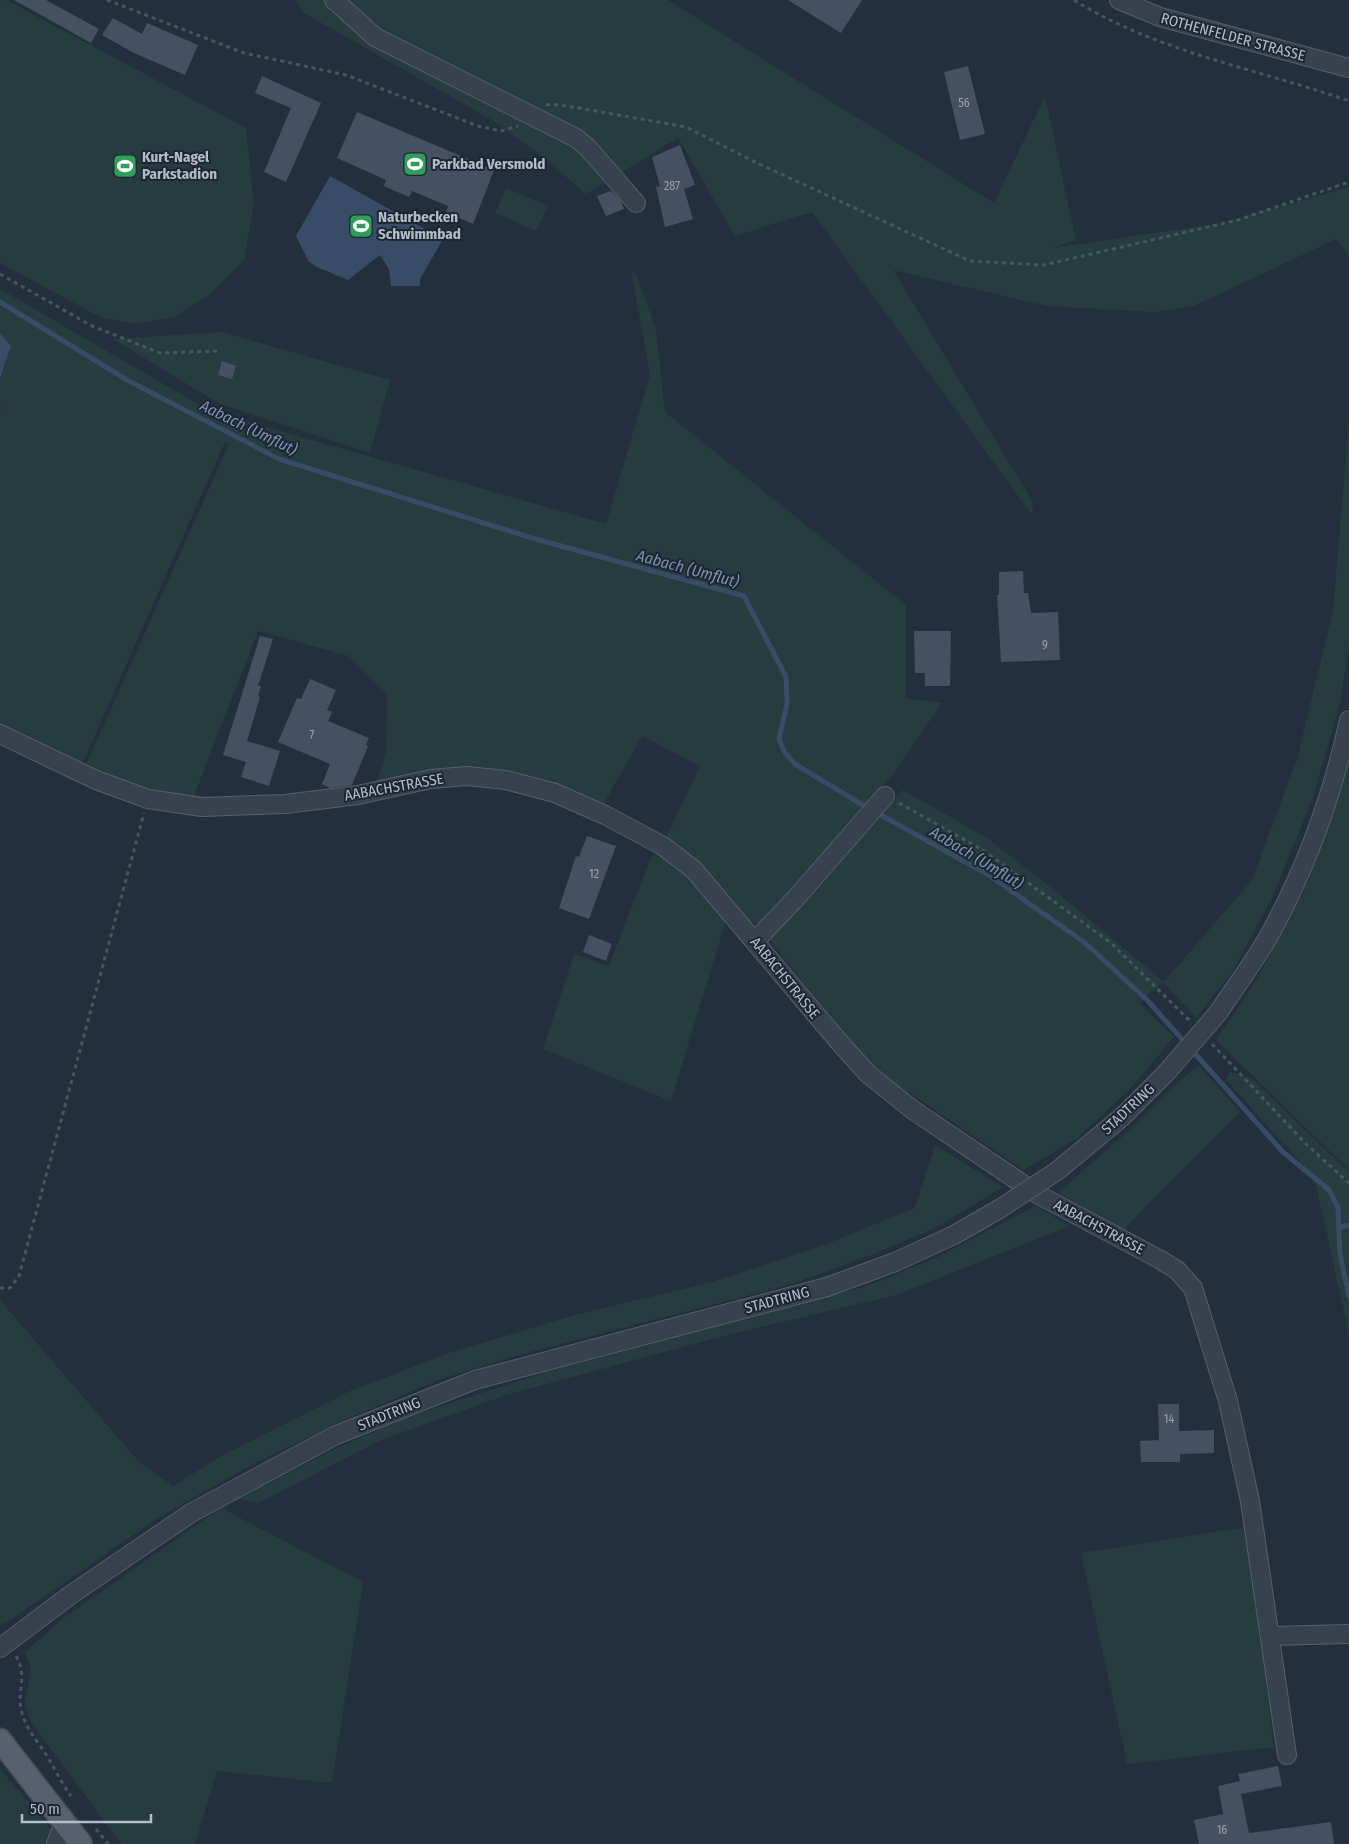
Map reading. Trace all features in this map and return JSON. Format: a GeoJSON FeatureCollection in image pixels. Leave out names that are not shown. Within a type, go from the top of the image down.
{"type":"FeatureCollection","features":[{"type":"Feature","properties":{"kind":"main road"},"geometry":{"type":"LineString","coordinates":[[0,1740],[81,1844]]}},
{"type":"Feature","properties":{"kind":"street"},"geometry":{"type":"LineString","coordinates":[[334,0],[375,38],[576,138],[588,148],[636,203]]}},
{"type":"Feature","properties":{"kind":"street","name":"ROTHENFELDER STRASSE"},"geometry":{"type":"LineString","coordinates":[[1119,0],[1160,17],[1349,68]]}},
{"type":"Feature","properties":{"kind":"street","name":"STADTRING"},"geometry":{"type":"LineString","coordinates":[[4,1645],[69,1596],[191,1513],[334,1436],[475,1380],[827,1287],[895,1262],[954,1235],[1001,1208],[1057,1171],[1122,1117],[1166,1073],[1218,1013],[1270,934],[1296,880],[1320,819],[1349,720]]}},
{"type":"Feature","properties":{"kind":"street","name":"AABACHSTRASSE"},"geometry":{"type":"LineString","coordinates":[[0,734],[96,780],[148,799],[202,807],[286,804],[358,795],[431,778],[467,776],[506,780],[556,793],[606,814],[663,846],[694,870],[868,1074],[913,1110],[1039,1195],[1177,1270],[1193,1288],[1228,1401],[1250,1501],[1287,1755]]}},
{"type":"Feature","properties":{"kind":"street"},"geometry":{"type":"LineString","coordinates":[[755,941],[796,898],[882,800]]}},
{"type":"Feature","properties":{"kind":"street"},"geometry":{"type":"LineString","coordinates":[[1271,1636],[1349,1634]]}},
{"type":"Feature","properties":{"kind":"street"},"geometry":{"type":"LineString","coordinates":[[56,1844],[64,1822]]}},
{"type":"Feature","properties":{"kind":"path"},"geometry":{"type":"LineString","coordinates":[[107,0],[244,53],[346,75],[478,126],[501,131],[514,129],[537,108],[551,104],[686,127],[757,163],[970,261],[1044,265],[1238,220],[1349,182]]}},
{"type":"Feature","properties":{"kind":"path"},"geometry":{"type":"LineString","coordinates":[[1074,0],[1106,20],[1169,43],[1349,101]]}},
{"type":"Feature","properties":{"kind":"path"},"geometry":{"type":"LineString","coordinates":[[0,274],[92,326],[160,353],[217,352]]}},
{"type":"Feature","properties":{"kind":"path"},"geometry":{"type":"LineString","coordinates":[[0,1288],[10,1288],[20,1276],[148,799]]}},
{"type":"Feature","properties":{"kind":"path"},"geometry":{"type":"LineString","coordinates":[[882,800],[915,810],[983,850],[1111,943],[1195,1026]]}},
{"type":"Feature","properties":{"kind":"path"},"geometry":{"type":"LineString","coordinates":[[1208,1040],[1307,1145],[1349,1183]]}},
{"type":"Feature","properties":{"kind":"path"},"geometry":{"type":"LineString","coordinates":[[4,1645],[21,1664],[23,1680],[20,1706],[26,1727],[75,1801]]}},
{"type":"Feature","properties":{"kind":"path"},"geometry":{"type":"LineString","coordinates":[[92,1823],[108,1844]]}},
{"type":"Feature","properties":{"kind":"green space","name":"Kurt-Nagel Parkstadion"},"geometry":{"type":"Polygon","coordinates":[[[0,0],[6,0],[246,128],[254,204],[244,260],[208,296],[174,317],[135,324],[100,317],[0,263],[0,0]]]}},
{"type":"Feature","properties":{"kind":"green space"},"geometry":{"type":"Polygon","coordinates":[[[295,0],[668,0],[994,203],[1045,96],[1076,240],[1053,248],[1222,223],[1349,187],[1349,255],[1336,239],[1194,306],[1154,312],[1047,306],[893,270],[1033,502],[1032,515],[812,212],[735,236],[678,138],[586,194],[538,153],[490,119],[304,13],[295,0]]]}},
{"type":"Feature","properties":{"kind":"green space"},"geometry":{"type":"Polygon","coordinates":[[[506,188],[548,206],[536,231],[495,213],[506,188]]]}},
{"type":"Feature","properties":{"kind":"green space"},"geometry":{"type":"Polygon","coordinates":[[[631,270],[637,276],[656,330],[665,412],[906,605],[906,698],[942,703],[894,773],[763,924],[745,920],[665,840],[700,766],[642,736],[602,807],[529,782],[376,787],[386,752],[387,694],[349,656],[258,631],[192,801],[135,789],[85,767],[229,444],[225,442],[82,765],[0,725],[0,413],[5,400],[0,411],[0,378],[11,346],[0,333],[0,289],[210,411],[606,524],[650,375],[631,270]]]}},
{"type":"Feature","properties":{"kind":"green space"},"geometry":{"type":"Polygon","coordinates":[[[222,332],[390,380],[370,453],[220,404],[113,339],[222,332]]]}},
{"type":"Feature","properties":{"kind":"green space"},"geometry":{"type":"Polygon","coordinates":[[[1349,420],[1349,646],[1341,699],[1314,795],[1274,894],[1233,971],[1196,1018],[1163,982],[1139,1003],[1174,1037],[1129,1090],[1076,1139],[1024,1170],[871,1067],[766,936],[903,790],[987,838],[1053,889],[1164,982],[1252,880],[1297,759],[1333,611],[1349,420]]]}},
{"type":"Feature","properties":{"kind":"green space"},"geometry":{"type":"Polygon","coordinates":[[[1349,755],[1349,1170],[1216,1040],[1257,979],[1307,885],[1349,755]]]}},
{"type":"Feature","properties":{"kind":"green space"},"geometry":{"type":"Polygon","coordinates":[[[659,852],[680,866],[727,917],[671,1101],[543,1049],[574,954],[609,966],[651,857],[659,852]]]}},
{"type":"Feature","properties":{"kind":"green space"},"geometry":{"type":"Polygon","coordinates":[[[1199,1065],[1240,1112],[1123,1230],[1058,1192],[1123,1136],[1171,1088],[1199,1065]]]}},
{"type":"Feature","properties":{"kind":"green space"},"geometry":{"type":"Polygon","coordinates":[[[1230,1072],[1250,1077],[1349,1172],[1349,1335],[1314,1177],[1226,1080],[1230,1072]]]}},
{"type":"Feature","properties":{"kind":"green space"},"geometry":{"type":"Polygon","coordinates":[[[935,1145],[1003,1187],[935,1228],[874,1254],[789,1285],[518,1355],[438,1380],[338,1423],[253,1464],[158,1518],[3,1625],[0,1623],[0,1300],[139,1462],[173,1486],[221,1456],[350,1391],[449,1353],[575,1315],[712,1282],[824,1245],[915,1208],[935,1145]]]}},
{"type":"Feature","properties":{"kind":"green space"},"geometry":{"type":"Polygon","coordinates":[[[1035,1206],[1070,1226],[896,1295],[727,1335],[506,1395],[381,1440],[258,1503],[239,1499],[329,1452],[402,1419],[546,1372],[867,1286],[936,1258],[1035,1206]]]}},
{"type":"Feature","properties":{"kind":"green space"},"geometry":{"type":"Polygon","coordinates":[[[221,1508],[363,1582],[332,1783],[217,1771],[195,1844],[121,1844],[31,1722],[25,1703],[31,1669],[25,1652],[66,1616],[221,1508]]]}},
{"type":"Feature","properties":{"kind":"green space"},"geometry":{"type":"Polygon","coordinates":[[[1247,1527],[1274,1747],[1127,1764],[1081,1553],[1247,1527]]]}},
{"type":"Feature","properties":{"kind":"green space"},"geometry":{"type":"Polygon","coordinates":[[[0,1769],[51,1829],[46,1844],[0,1844],[0,1769]]]}},
{"type":"Feature","properties":{"kind":"water","name":"Naturbecken Schwimmbad"},"geometry":{"type":"Polygon","coordinates":[[[330,176],[443,239],[420,279],[420,286],[391,286],[389,269],[380,255],[348,280],[309,262],[296,236],[330,176]]]}},
{"type":"Feature","properties":{"kind":"water"},"geometry":{"type":"Polygon","coordinates":[[[0,333],[11,346],[0,378],[0,333]]]}},
{"type":"Feature","properties":{"kind":"building"},"geometry":{"type":"Polygon","coordinates":[[[14,0],[46,0],[99,29],[91,43],[14,0]]]}},
{"type":"Feature","properties":{"kind":"building"},"geometry":{"type":"Polygon","coordinates":[[[788,0],[862,0],[841,33],[788,0]]]}},
{"type":"Feature","properties":{"kind":"building"},"geometry":{"type":"Polygon","coordinates":[[[113,18],[142,34],[147,23],[198,45],[185,75],[134,53],[102,35],[113,18]]]}},
{"type":"Feature","properties":{"kind":"building"},"geometry":{"type":"Polygon","coordinates":[[[968,66],[985,134],[960,140],[944,72],[968,66]]]}},
{"type":"Feature","properties":{"kind":"building"},"geometry":{"type":"Polygon","coordinates":[[[262,76],[321,103],[286,182],[264,172],[291,108],[255,93],[262,76]]]}},
{"type":"Feature","properties":{"kind":"building","name":"Parkbad Versmold"},"geometry":{"type":"Polygon","coordinates":[[[357,112],[494,170],[473,224],[446,212],[448,206],[412,191],[409,197],[384,186],[386,180],[337,158],[357,112]]]}},
{"type":"Feature","properties":{"kind":"building"},"geometry":{"type":"Polygon","coordinates":[[[680,145],[695,185],[684,189],[693,219],[665,227],[656,187],[660,186],[652,157],[680,145]]]}},
{"type":"Feature","properties":{"kind":"building"},"geometry":{"type":"Polygon","coordinates":[[[611,191],[621,201],[624,209],[606,216],[597,196],[611,191]]]}},
{"type":"Feature","properties":{"kind":"building"},"geometry":{"type":"Polygon","coordinates":[[[222,361],[236,366],[232,379],[218,375],[222,361]]]}},
{"type":"Feature","properties":{"kind":"building"},"geometry":{"type":"Polygon","coordinates":[[[1023,571],[1024,593],[1028,593],[1031,613],[1058,612],[1060,660],[1001,662],[997,595],[999,595],[999,572],[1023,571]]]}},
{"type":"Feature","properties":{"kind":"building"},"geometry":{"type":"Polygon","coordinates":[[[914,631],[951,631],[950,686],[925,686],[925,673],[915,673],[914,631]]]}},
{"type":"Feature","properties":{"kind":"building"},"geometry":{"type":"Polygon","coordinates":[[[260,636],[273,639],[258,686],[261,686],[258,696],[260,697],[247,741],[280,751],[269,786],[241,777],[246,762],[223,755],[260,636]]]}},
{"type":"Feature","properties":{"kind":"building"},"geometry":{"type":"Polygon","coordinates":[[[310,679],[336,690],[327,710],[332,712],[328,721],[369,738],[366,745],[368,746],[352,785],[330,788],[322,784],[330,764],[278,742],[297,698],[301,699],[310,679]]]}},
{"type":"Feature","properties":{"kind":"building"},"geometry":{"type":"Polygon","coordinates":[[[587,836],[616,846],[589,919],[559,908],[576,856],[579,857],[587,836]]]}},
{"type":"Feature","properties":{"kind":"building"},"geometry":{"type":"Polygon","coordinates":[[[589,935],[612,944],[606,961],[583,952],[589,935]]]}},
{"type":"Feature","properties":{"kind":"building"},"geometry":{"type":"Polygon","coordinates":[[[1158,1404],[1179,1404],[1179,1431],[1214,1430],[1214,1453],[1180,1454],[1180,1462],[1141,1462],[1140,1441],[1159,1440],[1158,1404]]]}},
{"type":"Feature","properties":{"kind":"building"},"geometry":{"type":"Polygon","coordinates":[[[1278,1766],[1282,1786],[1241,1794],[1249,1833],[1331,1822],[1334,1844],[1199,1844],[1194,1820],[1223,1814],[1218,1786],[1240,1781],[1238,1774],[1278,1766]]]}},
{"type":"Feature","properties":{"kind":"waterway","name":"Aabach (Umflut)"},"geometry":{"type":"LineString","coordinates":[[0,302],[127,380],[279,459],[532,538],[744,596],[786,677],[787,704],[779,739],[785,753],[795,764],[861,804],[987,874],[1084,942],[1147,1000],[1283,1152],[1329,1190],[1338,1207],[1340,1254],[1349,1296]]}},
{"type":"Feature","properties":{"kind":"waterway"},"geometry":{"type":"LineString","coordinates":[[1340,1227],[1349,1225]]}},
{"type":"Feature","properties":{"kind":"place","name":"Parkbad Versmold"},"geometry":{"type":"Point","coordinates":[415,164]}},
{"type":"Feature","properties":{"kind":"place","name":"Kurt-Nagel Parkstadion"},"geometry":{"type":"Point","coordinates":[125,166]}},
{"type":"Feature","properties":{"kind":"place","name":"Naturbecken Schwimmbad"},"geometry":{"type":"Point","coordinates":[361,226]}}]}
